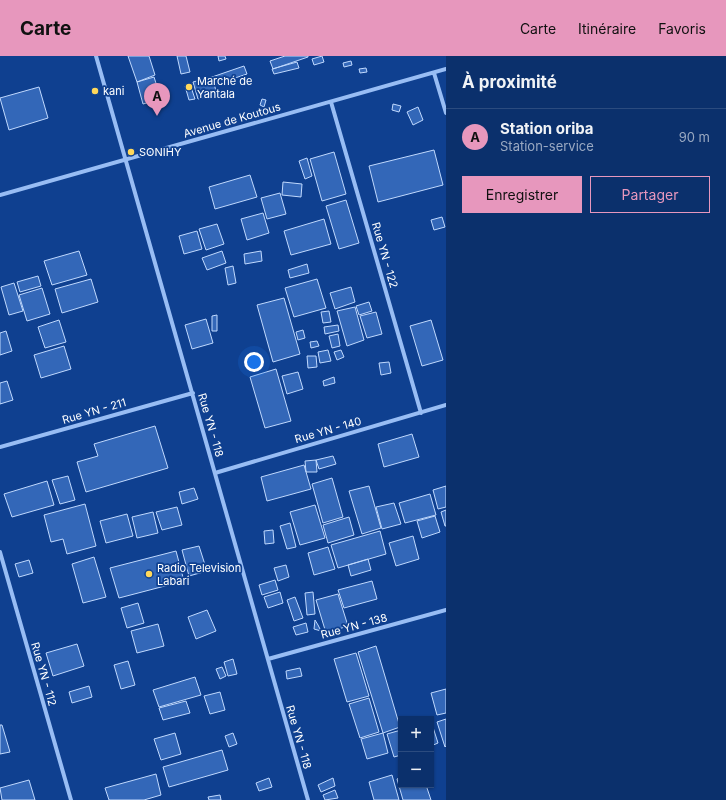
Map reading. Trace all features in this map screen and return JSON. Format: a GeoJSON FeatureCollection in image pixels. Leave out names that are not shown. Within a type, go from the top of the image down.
{"type":"FeatureCollection","features":[{"type":"Feature","properties":{"kind":"street","name":"Rue YN - 118"},"geometry":{"type":"LineString","coordinates":[[96,56],[308,800]]}},
{"type":"Feature","properties":{"kind":"street","name":"Avenue de Koutous"},"geometry":{"type":"LineString","coordinates":[[0,195],[446,70]]}},
{"type":"Feature","properties":{"kind":"street"},"geometry":{"type":"LineString","coordinates":[[434,73],[446,113]]}},
{"type":"Feature","properties":{"kind":"street","name":"Rue YN - 122"},"geometry":{"type":"LineString","coordinates":[[332,102],[421,413]]}},
{"type":"Feature","properties":{"kind":"street","name":"Rue YN - 211"},"geometry":{"type":"LineString","coordinates":[[0,447],[192,393]]}},
{"type":"Feature","properties":{"kind":"street","name":"Rue YN - 140"},"geometry":{"type":"LineString","coordinates":[[215,473],[446,405]]}},
{"type":"Feature","properties":{"kind":"street","name":"Rue YN - 112"},"geometry":{"type":"LineString","coordinates":[[0,552],[70,800]]}},
{"type":"Feature","properties":{"kind":"street","name":"Rue YN - 138"},"geometry":{"type":"LineString","coordinates":[[268,659],[446,610]]}},
{"type":"Feature","properties":{"kind":"building"},"geometry":{"type":"Polygon","coordinates":[[[128,56],[149,56],[155,75],[137,82],[128,56]]]}},
{"type":"Feature","properties":{"kind":"building"},"geometry":{"type":"Polygon","coordinates":[[[177,56],[186,56],[190,72],[181,74],[177,56]]]}},
{"type":"Feature","properties":{"kind":"building"},"geometry":{"type":"Polygon","coordinates":[[[218,56],[225,56],[226,59],[219,61],[218,56]]]}},
{"type":"Feature","properties":{"kind":"building"},"geometry":{"type":"Polygon","coordinates":[[[285,56],[308,57],[273,69],[270,61],[285,56]]]}},
{"type":"Feature","properties":{"kind":"building"},"geometry":{"type":"Polygon","coordinates":[[[322,56],[324,62],[314,65],[312,59],[322,56]]]}},
{"type":"Feature","properties":{"kind":"building"},"geometry":{"type":"Polygon","coordinates":[[[351,61],[352,65],[344,67],[343,63],[351,61]]]}},
{"type":"Feature","properties":{"kind":"building"},"geometry":{"type":"Polygon","coordinates":[[[297,62],[299,68],[274,74],[272,69],[297,62]]]}},
{"type":"Feature","properties":{"kind":"building"},"geometry":{"type":"Polygon","coordinates":[[[244,66],[247,74],[214,85],[212,77],[244,66]]]}},
{"type":"Feature","properties":{"kind":"building"},"geometry":{"type":"Polygon","coordinates":[[[366,68],[367,72],[360,73],[359,69],[366,68]]]}},
{"type":"Feature","properties":{"kind":"building"},"geometry":{"type":"Polygon","coordinates":[[[154,77],[161,99],[143,104],[137,82],[154,77]]]}},
{"type":"Feature","properties":{"kind":"building"},"geometry":{"type":"Polygon","coordinates":[[[212,77],[217,94],[198,99],[193,82],[212,77]]]}},
{"type":"Feature","properties":{"kind":"building"},"geometry":{"type":"Polygon","coordinates":[[[190,84],[195,99],[189,100],[185,86],[190,84]]]}},
{"type":"Feature","properties":{"kind":"building"},"geometry":{"type":"Polygon","coordinates":[[[39,87],[48,118],[9,130],[0,98],[39,87]]]}},
{"type":"Feature","properties":{"kind":"building"},"geometry":{"type":"Polygon","coordinates":[[[262,99],[266,100],[264,107],[260,105],[262,99]]]}},
{"type":"Feature","properties":{"kind":"building"},"geometry":{"type":"Polygon","coordinates":[[[393,104],[401,106],[399,112],[392,110],[393,104]]]}},
{"type":"Feature","properties":{"kind":"building"},"geometry":{"type":"Polygon","coordinates":[[[418,107],[423,120],[413,125],[407,112],[418,107]]]}},
{"type":"Feature","properties":{"kind":"building"},"geometry":{"type":"Polygon","coordinates":[[[434,150],[443,185],[378,202],[369,166],[434,150]]]}},
{"type":"Feature","properties":{"kind":"building"},"geometry":{"type":"Polygon","coordinates":[[[334,152],[346,194],[322,201],[310,159],[334,152]]]}},
{"type":"Feature","properties":{"kind":"building"},"geometry":{"type":"Polygon","coordinates":[[[307,158],[312,176],[305,179],[299,161],[307,158]]]}},
{"type":"Feature","properties":{"kind":"building"},"geometry":{"type":"Polygon","coordinates":[[[250,175],[257,197],[215,209],[209,187],[250,175]]]}},
{"type":"Feature","properties":{"kind":"building"},"geometry":{"type":"Polygon","coordinates":[[[283,182],[302,184],[301,197],[282,195],[283,182]]]}},
{"type":"Feature","properties":{"kind":"building"},"geometry":{"type":"Polygon","coordinates":[[[280,193],[286,214],[267,219],[261,198],[280,193]]]}},
{"type":"Feature","properties":{"kind":"building"},"geometry":{"type":"Polygon","coordinates":[[[346,200],[359,243],[339,249],[326,206],[346,200]]]}},
{"type":"Feature","properties":{"kind":"building"},"geometry":{"type":"Polygon","coordinates":[[[263,213],[269,233],[247,240],[241,219],[263,213]]]}},
{"type":"Feature","properties":{"kind":"building"},"geometry":{"type":"Polygon","coordinates":[[[442,217],[445,227],[434,230],[431,220],[442,217]]]}},
{"type":"Feature","properties":{"kind":"building"},"geometry":{"type":"Polygon","coordinates":[[[324,219],[331,244],[291,255],[284,231],[324,219]]]}},
{"type":"Feature","properties":{"kind":"building"},"geometry":{"type":"Polygon","coordinates":[[[217,224],[224,244],[206,250],[199,229],[217,224]]]}},
{"type":"Feature","properties":{"kind":"building"},"geometry":{"type":"Polygon","coordinates":[[[197,231],[202,249],[184,254],[179,236],[197,231]]]}},
{"type":"Feature","properties":{"kind":"building"},"geometry":{"type":"Polygon","coordinates":[[[79,251],[87,275],[52,285],[44,261],[79,251]]]}},
{"type":"Feature","properties":{"kind":"building"},"geometry":{"type":"Polygon","coordinates":[[[222,251],[226,263],[207,270],[202,258],[222,251]]]}},
{"type":"Feature","properties":{"kind":"building"},"geometry":{"type":"Polygon","coordinates":[[[261,251],[262,261],[245,264],[244,254],[261,251]]]}},
{"type":"Feature","properties":{"kind":"building"},"geometry":{"type":"Polygon","coordinates":[[[307,264],[309,273],[290,278],[288,270],[307,264]]]}},
{"type":"Feature","properties":{"kind":"building"},"geometry":{"type":"Polygon","coordinates":[[[233,266],[236,283],[228,285],[225,268],[233,266]]]}},
{"type":"Feature","properties":{"kind":"building"},"geometry":{"type":"Polygon","coordinates":[[[38,276],[41,286],[20,292],[17,282],[38,276]]]}},
{"type":"Feature","properties":{"kind":"building"},"geometry":{"type":"Polygon","coordinates":[[[91,279],[98,302],[62,313],[55,289],[91,279]]]}},
{"type":"Feature","properties":{"kind":"building"},"geometry":{"type":"Polygon","coordinates":[[[317,279],[326,308],[294,317],[285,288],[317,279]]]}},
{"type":"Feature","properties":{"kind":"building"},"geometry":{"type":"Polygon","coordinates":[[[14,283],[23,311],[9,315],[1,287],[14,283]]]}},
{"type":"Feature","properties":{"kind":"building"},"geometry":{"type":"Polygon","coordinates":[[[351,287],[355,302],[335,309],[330,293],[351,287]]]}},
{"type":"Feature","properties":{"kind":"building"},"geometry":{"type":"Polygon","coordinates":[[[42,288],[50,314],[27,321],[19,295],[42,288]]]}},
{"type":"Feature","properties":{"kind":"building"},"geometry":{"type":"Polygon","coordinates":[[[284,298],[300,354],[273,362],[257,305],[284,298]]]}},
{"type":"Feature","properties":{"kind":"building"},"geometry":{"type":"Polygon","coordinates":[[[369,302],[372,311],[359,315],[356,306],[369,302]]]}},
{"type":"Feature","properties":{"kind":"building"},"geometry":{"type":"Polygon","coordinates":[[[355,307],[364,340],[347,346],[337,311],[355,307]]]}},
{"type":"Feature","properties":{"kind":"building"},"geometry":{"type":"Polygon","coordinates":[[[329,311],[331,322],[323,323],[321,312],[329,311]]]}},
{"type":"Feature","properties":{"kind":"building"},"geometry":{"type":"Polygon","coordinates":[[[376,312],[382,334],[367,338],[360,316],[376,312]]]}},
{"type":"Feature","properties":{"kind":"building"},"geometry":{"type":"Polygon","coordinates":[[[217,315],[217,331],[212,331],[212,316],[217,315]]]}},
{"type":"Feature","properties":{"kind":"building"},"geometry":{"type":"Polygon","coordinates":[[[206,319],[213,343],[192,349],[185,325],[206,319]]]}},
{"type":"Feature","properties":{"kind":"building"},"geometry":{"type":"Polygon","coordinates":[[[59,320],[66,342],[45,348],[38,327],[59,320]]]}},
{"type":"Feature","properties":{"kind":"building"},"geometry":{"type":"Polygon","coordinates":[[[431,320],[443,360],[422,366],[410,326],[431,320]]]}},
{"type":"Feature","properties":{"kind":"building"},"geometry":{"type":"Polygon","coordinates":[[[338,325],[339,331],[325,334],[324,327],[338,325]]]}},
{"type":"Feature","properties":{"kind":"building"},"geometry":{"type":"Polygon","coordinates":[[[303,330],[305,338],[298,340],[296,332],[303,330]]]}},
{"type":"Feature","properties":{"kind":"building"},"geometry":{"type":"Polygon","coordinates":[[[6,331],[12,351],[0,355],[0,333],[6,331]]]}},
{"type":"Feature","properties":{"kind":"building"},"geometry":{"type":"Polygon","coordinates":[[[338,334],[340,346],[332,348],[329,336],[338,334]]]}},
{"type":"Feature","properties":{"kind":"building"},"geometry":{"type":"Polygon","coordinates":[[[317,341],[319,346],[311,348],[310,342],[317,341]]]}},
{"type":"Feature","properties":{"kind":"building"},"geometry":{"type":"Polygon","coordinates":[[[64,346],[71,369],[41,378],[34,355],[64,346]]]}},
{"type":"Feature","properties":{"kind":"building"},"geometry":{"type":"Polygon","coordinates":[[[328,350],[331,361],[320,363],[318,352],[328,350]]]}},
{"type":"Feature","properties":{"kind":"building"},"geometry":{"type":"Polygon","coordinates":[[[341,350],[344,357],[337,360],[334,352],[341,350]]]}},
{"type":"Feature","properties":{"kind":"building"},"geometry":{"type":"Polygon","coordinates":[[[307,356],[316,356],[317,367],[308,368],[307,356]]]}},
{"type":"Feature","properties":{"kind":"building"},"geometry":{"type":"Polygon","coordinates":[[[389,362],[391,373],[381,375],[379,363],[389,362]]]}},
{"type":"Feature","properties":{"kind":"building"},"geometry":{"type":"Polygon","coordinates":[[[276,369],[291,421],[265,428],[250,377],[276,369]]]}},
{"type":"Feature","properties":{"kind":"building"},"geometry":{"type":"Polygon","coordinates":[[[298,372],[303,389],[287,394],[282,376],[298,372]]]}},
{"type":"Feature","properties":{"kind":"building"},"geometry":{"type":"Polygon","coordinates":[[[334,377],[335,383],[324,386],[323,381],[334,377]]]}},
{"type":"Feature","properties":{"kind":"building"},"geometry":{"type":"Polygon","coordinates":[[[7,381],[13,400],[0,404],[0,383],[7,381]]]}},
{"type":"Feature","properties":{"kind":"building"},"geometry":{"type":"Polygon","coordinates":[[[155,426],[168,468],[86,492],[77,462],[98,456],[94,444],[155,426]]]}},
{"type":"Feature","properties":{"kind":"building"},"geometry":{"type":"Polygon","coordinates":[[[412,434],[419,457],[384,467],[378,444],[412,434]]]}},
{"type":"Feature","properties":{"kind":"building"},"geometry":{"type":"Polygon","coordinates":[[[333,456],[336,464],[319,469],[316,460],[333,456]]]}},
{"type":"Feature","properties":{"kind":"building"},"geometry":{"type":"Polygon","coordinates":[[[316,460],[317,472],[306,472],[305,461],[316,460]]]}},
{"type":"Feature","properties":{"kind":"building"},"geometry":{"type":"Polygon","coordinates":[[[304,465],[311,489],[267,501],[261,477],[304,465]]]}},
{"type":"Feature","properties":{"kind":"building"},"geometry":{"type":"Polygon","coordinates":[[[68,476],[75,500],[60,504],[52,480],[68,476]]]}},
{"type":"Feature","properties":{"kind":"building"},"geometry":{"type":"Polygon","coordinates":[[[332,478],[343,517],[323,523],[312,484],[332,478]]]}},
{"type":"Feature","properties":{"kind":"building"},"geometry":{"type":"Polygon","coordinates":[[[47,481],[54,505],[12,517],[4,494],[47,481]]]}},
{"type":"Feature","properties":{"kind":"building"},"geometry":{"type":"Polygon","coordinates":[[[369,486],[381,528],[362,534],[349,491],[369,486]]]}},
{"type":"Feature","properties":{"kind":"building"},"geometry":{"type":"Polygon","coordinates":[[[446,486],[446,507],[438,509],[433,490],[446,486]]]}},
{"type":"Feature","properties":{"kind":"building"},"geometry":{"type":"Polygon","coordinates":[[[194,488],[198,499],[182,504],[179,492],[194,488]]]}},
{"type":"Feature","properties":{"kind":"building"},"geometry":{"type":"Polygon","coordinates":[[[430,494],[436,515],[405,523],[399,503],[430,494]]]}},
{"type":"Feature","properties":{"kind":"building"},"geometry":{"type":"Polygon","coordinates":[[[394,503],[401,524],[382,529],[376,507],[394,503]]]}},
{"type":"Feature","properties":{"kind":"building"},"geometry":{"type":"Polygon","coordinates":[[[85,504],[96,546],[67,554],[63,539],[51,542],[44,515],[85,504]]]}},
{"type":"Feature","properties":{"kind":"building"},"geometry":{"type":"Polygon","coordinates":[[[315,505],[325,538],[300,545],[290,512],[315,505]]]}},
{"type":"Feature","properties":{"kind":"building"},"geometry":{"type":"Polygon","coordinates":[[[177,507],[182,525],[162,530],[156,512],[177,507]]]}},
{"type":"Feature","properties":{"kind":"building"},"geometry":{"type":"Polygon","coordinates":[[[446,510],[446,526],[445,526],[441,512],[446,510]]]}},
{"type":"Feature","properties":{"kind":"building"},"geometry":{"type":"Polygon","coordinates":[[[153,512],[158,533],[137,538],[132,517],[153,512]]]}},
{"type":"Feature","properties":{"kind":"building"},"geometry":{"type":"Polygon","coordinates":[[[127,514],[133,536],[106,543],[100,521],[127,514]]]}},
{"type":"Feature","properties":{"kind":"building"},"geometry":{"type":"Polygon","coordinates":[[[435,516],[440,532],[422,538],[417,521],[435,516]]]}},
{"type":"Feature","properties":{"kind":"building"},"geometry":{"type":"Polygon","coordinates":[[[349,517],[354,535],[328,543],[323,525],[349,517]]]}},
{"type":"Feature","properties":{"kind":"building"},"geometry":{"type":"Polygon","coordinates":[[[290,523],[296,547],[287,549],[280,526],[290,523]]]}},
{"type":"Feature","properties":{"kind":"building"},"geometry":{"type":"Polygon","coordinates":[[[273,530],[274,543],[265,544],[264,531],[273,530]]]}},
{"type":"Feature","properties":{"kind":"building"},"geometry":{"type":"Polygon","coordinates":[[[380,531],[386,554],[338,568],[331,545],[380,531]]]}},
{"type":"Feature","properties":{"kind":"building"},"geometry":{"type":"Polygon","coordinates":[[[413,536],[419,559],[396,566],[389,543],[413,536]]]}},
{"type":"Feature","properties":{"kind":"building"},"geometry":{"type":"Polygon","coordinates":[[[199,546],[207,571],[189,576],[182,550],[199,546]]]}},
{"type":"Feature","properties":{"kind":"building"},"geometry":{"type":"Polygon","coordinates":[[[328,547],[335,569],[314,575],[308,553],[328,547]]]}},
{"type":"Feature","properties":{"kind":"building"},"geometry":{"type":"Polygon","coordinates":[[[176,551],[184,581],[119,598],[110,568],[176,551]]]}},
{"type":"Feature","properties":{"kind":"building"},"geometry":{"type":"Polygon","coordinates":[[[94,557],[106,597],[83,603],[72,564],[94,557]]]}},
{"type":"Feature","properties":{"kind":"building"},"geometry":{"type":"Polygon","coordinates":[[[368,559],[371,570],[351,576],[348,565],[368,559]]]}},
{"type":"Feature","properties":{"kind":"building"},"geometry":{"type":"Polygon","coordinates":[[[29,560],[33,573],[19,577],[15,564],[29,560]]]}},
{"type":"Feature","properties":{"kind":"building"},"geometry":{"type":"Polygon","coordinates":[[[286,565],[289,577],[278,581],[274,568],[286,565]]]}},
{"type":"Feature","properties":{"kind":"building"},"geometry":{"type":"Polygon","coordinates":[[[275,580],[278,590],[262,595],[259,585],[275,580]]]}},
{"type":"Feature","properties":{"kind":"building"},"geometry":{"type":"Polygon","coordinates":[[[372,581],[377,599],[344,608],[338,590],[372,581]]]}},
{"type":"Feature","properties":{"kind":"building"},"geometry":{"type":"Polygon","coordinates":[[[280,592],[283,603],[268,608],[264,597],[280,592]]]}},
{"type":"Feature","properties":{"kind":"building"},"geometry":{"type":"Polygon","coordinates":[[[313,592],[315,614],[307,615],[305,593],[313,592]]]}},
{"type":"Feature","properties":{"kind":"building"},"geometry":{"type":"Polygon","coordinates":[[[338,594],[348,626],[326,633],[316,600],[338,594]]]}},
{"type":"Feature","properties":{"kind":"building"},"geometry":{"type":"Polygon","coordinates":[[[295,597],[303,618],[294,621],[287,600],[295,597]]]}},
{"type":"Feature","properties":{"kind":"building"},"geometry":{"type":"Polygon","coordinates":[[[138,603],[144,623],[127,628],[121,608],[138,603]]]}},
{"type":"Feature","properties":{"kind":"building"},"geometry":{"type":"Polygon","coordinates":[[[207,610],[216,631],[196,639],[188,617],[207,610]]]}},
{"type":"Feature","properties":{"kind":"building"},"geometry":{"type":"Polygon","coordinates":[[[315,620],[318,625],[321,631],[314,629],[315,620]]]}},
{"type":"Feature","properties":{"kind":"building"},"geometry":{"type":"Polygon","coordinates":[[[306,623],[308,632],[296,635],[293,627],[306,623]]]}},
{"type":"Feature","properties":{"kind":"building"},"geometry":{"type":"Polygon","coordinates":[[[158,624],[164,646],[137,653],[131,631],[158,624]]]}},
{"type":"Feature","properties":{"kind":"building"},"geometry":{"type":"Polygon","coordinates":[[[77,644],[84,666],[53,676],[46,653],[77,644]]]}},
{"type":"Feature","properties":{"kind":"building"},"geometry":{"type":"Polygon","coordinates":[[[376,646],[398,720],[398,728],[383,733],[358,652],[376,646]]]}},
{"type":"Feature","properties":{"kind":"building"},"geometry":{"type":"Polygon","coordinates":[[[356,653],[369,696],[347,702],[334,659],[356,653]]]}},
{"type":"Feature","properties":{"kind":"building"},"geometry":{"type":"Polygon","coordinates":[[[233,659],[237,674],[228,676],[224,662],[233,659]]]}},
{"type":"Feature","properties":{"kind":"building"},"geometry":{"type":"Polygon","coordinates":[[[128,661],[135,685],[121,689],[114,665],[128,661]]]}},
{"type":"Feature","properties":{"kind":"building"},"geometry":{"type":"Polygon","coordinates":[[[222,667],[226,676],[220,679],[216,669],[222,667]]]}},
{"type":"Feature","properties":{"kind":"building"},"geometry":{"type":"Polygon","coordinates":[[[300,668],[302,676],[287,679],[286,671],[300,668]]]}},
{"type":"Feature","properties":{"kind":"building"},"geometry":{"type":"Polygon","coordinates":[[[195,677],[201,695],[159,707],[153,690],[195,677]]]}},
{"type":"Feature","properties":{"kind":"building"},"geometry":{"type":"Polygon","coordinates":[[[89,686],[92,697],[72,703],[69,692],[89,686]]]}},
{"type":"Feature","properties":{"kind":"building"},"geometry":{"type":"Polygon","coordinates":[[[446,689],[446,713],[437,715],[431,693],[446,689]]]}},
{"type":"Feature","properties":{"kind":"building"},"geometry":{"type":"Polygon","coordinates":[[[220,692],[225,710],[210,714],[204,696],[220,692]]]}},
{"type":"Feature","properties":{"kind":"building"},"geometry":{"type":"Polygon","coordinates":[[[369,698],[379,732],[360,738],[349,704],[369,698]]]}},
{"type":"Feature","properties":{"kind":"building"},"geometry":{"type":"Polygon","coordinates":[[[186,701],[190,713],[163,720],[159,708],[186,701]]]}},
{"type":"Feature","properties":{"kind":"building"},"geometry":{"type":"Polygon","coordinates":[[[446,719],[446,746],[445,747],[437,722],[446,719]]]}},
{"type":"Feature","properties":{"kind":"building"},"geometry":{"type":"Polygon","coordinates":[[[0,725],[2,725],[10,752],[0,754],[0,725]]]}},
{"type":"Feature","properties":{"kind":"building"},"geometry":{"type":"Polygon","coordinates":[[[434,730],[438,743],[434,745],[434,730]]]}},
{"type":"Feature","properties":{"kind":"building"},"geometry":{"type":"Polygon","coordinates":[[[398,731],[398,756],[394,757],[387,734],[398,731]]]}},
{"type":"Feature","properties":{"kind":"building"},"geometry":{"type":"Polygon","coordinates":[[[175,733],[181,754],[161,760],[154,739],[175,733]]]}},
{"type":"Feature","properties":{"kind":"building"},"geometry":{"type":"Polygon","coordinates":[[[233,733],[237,744],[229,747],[225,736],[233,733]]]}},
{"type":"Feature","properties":{"kind":"building"},"geometry":{"type":"Polygon","coordinates":[[[383,733],[388,753],[367,759],[361,739],[383,733]]]}},
{"type":"Feature","properties":{"kind":"building"},"geometry":{"type":"Polygon","coordinates":[[[222,750],[228,770],[169,787],[163,767],[222,750]]]}},
{"type":"Feature","properties":{"kind":"building"},"geometry":{"type":"Polygon","coordinates":[[[156,774],[161,795],[144,800],[109,800],[105,788],[156,774]]]}},
{"type":"Feature","properties":{"kind":"building"},"geometry":{"type":"Polygon","coordinates":[[[392,775],[399,800],[374,800],[369,782],[392,775]]]}},
{"type":"Feature","properties":{"kind":"building"},"geometry":{"type":"Polygon","coordinates":[[[269,778],[272,787],[259,791],[256,783],[269,778]]]}},
{"type":"Feature","properties":{"kind":"building"},"geometry":{"type":"Polygon","coordinates":[[[333,778],[335,786],[321,792],[318,785],[333,778]]]}},
{"type":"Feature","properties":{"kind":"building"},"geometry":{"type":"Polygon","coordinates":[[[29,780],[35,800],[2,800],[0,788],[29,780]]]}},
{"type":"Feature","properties":{"kind":"building"},"geometry":{"type":"Polygon","coordinates":[[[400,788],[427,788],[431,800],[403,800],[400,788]]]}},
{"type":"Feature","properties":{"kind":"building"},"geometry":{"type":"Polygon","coordinates":[[[335,790],[338,798],[325,800],[323,795],[335,790]]]}},
{"type":"Feature","properties":{"kind":"building"},"geometry":{"type":"Polygon","coordinates":[[[220,795],[221,800],[209,800],[208,797],[220,795]]]}},
{"type":"Feature","properties":{"kind":"place","name":"Marché de Yantala"},"geometry":{"type":"Point","coordinates":[189,87]}},
{"type":"Feature","properties":{"kind":"place","name":"kani"},"geometry":{"type":"Point","coordinates":[95,91]}},
{"type":"Feature","properties":{"kind":"place","name":"Station oriba"},"geometry":{"type":"Point","coordinates":[157,116]}},
{"type":"Feature","properties":{"kind":"place","name":"SONIHY"},"geometry":{"type":"Point","coordinates":[131,152]}},
{"type":"Feature","properties":{"kind":"place","name":"Radio Television Labari"},"geometry":{"type":"Point","coordinates":[149,574]}}]}
